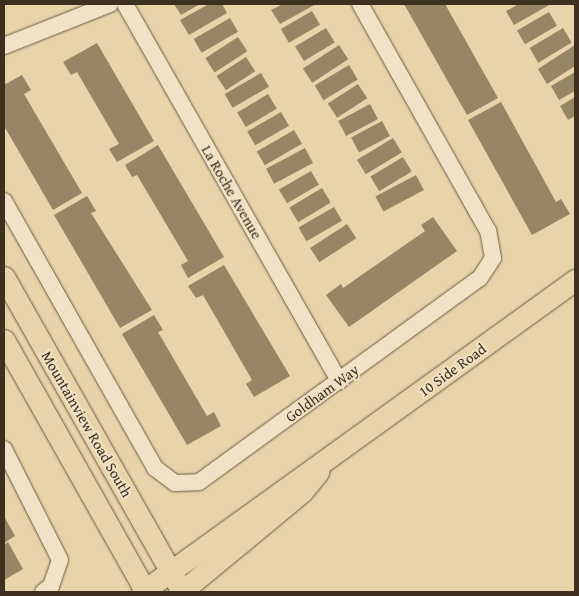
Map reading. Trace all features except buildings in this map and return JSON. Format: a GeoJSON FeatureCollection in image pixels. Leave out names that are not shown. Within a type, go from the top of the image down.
{"type":"FeatureCollection","features":[{"type":"Feature","properties":{"kind":"main road","name":"Mountainview Road South"},"geometry":{"type":"LineString","coordinates":[[4,277],[182,592]]}},
{"type":"Feature","properties":{"kind":"main road","name":"10 Side Road"},"geometry":{"type":"LineString","coordinates":[[144,592],[575,280]]}},
{"type":"Feature","properties":{"kind":"main road","name":"Mountainview Road South"},"geometry":{"type":"LineString","coordinates":[[4,340],[144,592]]}},
{"type":"Feature","properties":{"kind":"main road","name":"10 Side Road"},"geometry":{"type":"LineString","coordinates":[[182,592],[302,492],[328,459]]}},
{"type":"Feature","properties":{"kind":"street"},"geometry":{"type":"LineString","coordinates":[[4,46],[110,4]]}},
{"type":"Feature","properties":{"kind":"street","name":"La Roche Avenue"},"geometry":{"type":"LineString","coordinates":[[125,4],[339,381]]}},
{"type":"Feature","properties":{"kind":"street","name":"Goldham Way"},"geometry":{"type":"LineString","coordinates":[[4,201],[155,468],[168,480],[199,482],[480,278],[494,251],[488,231],[360,4]]}},
{"type":"Feature","properties":{"kind":"street"},"geometry":{"type":"LineString","coordinates":[[4,449],[60,560],[51,586],[43,592]]}}]}
